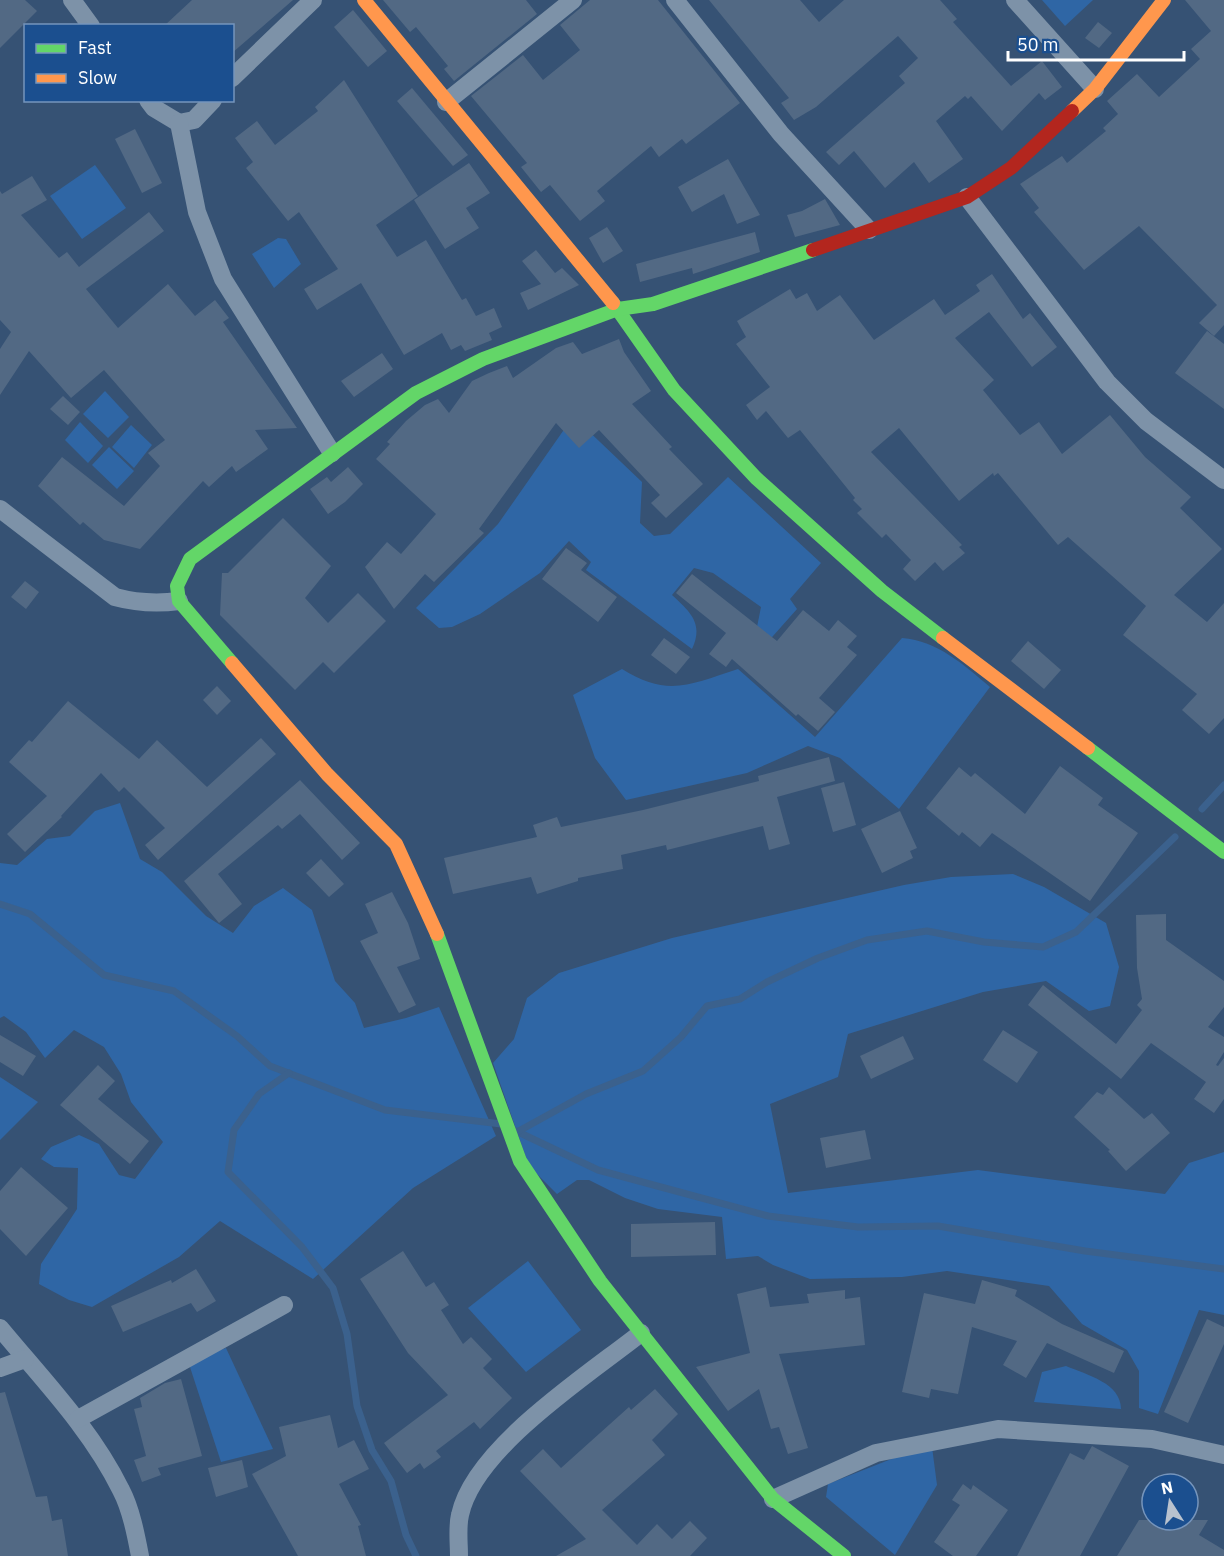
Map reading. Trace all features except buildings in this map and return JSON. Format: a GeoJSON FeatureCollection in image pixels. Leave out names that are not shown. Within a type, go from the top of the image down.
{"type":"FeatureCollection","features":[{"type":"Feature","properties":{"kind":"street"},"geometry":{"type":"LineString","coordinates":[[72,0],[90,24]]}},
{"type":"Feature","properties":{"kind":"street"},"geometry":{"type":"LineString","coordinates":[[234,76],[313,0]]}},
{"type":"Feature","properties":{"kind":"street"},"geometry":{"type":"LineString","coordinates":[[364,0],[618,309],[675,390],[756,478],[882,591],[1224,852]]}},
{"type":"Feature","properties":{"kind":"street"},"geometry":{"type":"LineString","coordinates":[[446,102],[573,0]]}},
{"type":"Feature","properties":{"kind":"street"},"geometry":{"type":"LineString","coordinates":[[675,0],[781,134],[869,230]]}},
{"type":"Feature","properties":{"kind":"street"},"geometry":{"type":"LineString","coordinates":[[1015,0],[1095,88]]}},
{"type":"Feature","properties":{"kind":"street"},"geometry":{"type":"LineString","coordinates":[[844,1556],[773,1498],[600,1281],[520,1161],[443,948],[396,844],[327,774],[179,601],[177,586],[190,559],[332,453],[416,393],[483,359],[618,309],[653,304],[967,197],[1011,168],[1095,88],[1164,0]]}},
{"type":"Feature","properties":{"kind":"street"},"geometry":{"type":"LineString","coordinates":[[150,102],[154,108],[179,123],[194,120],[211,102]]}},
{"type":"Feature","properties":{"kind":"street"},"geometry":{"type":"LineString","coordinates":[[179,123],[196,212],[223,279],[332,453]]}},
{"type":"Feature","properties":{"kind":"street"},"geometry":{"type":"LineString","coordinates":[[967,197],[1107,382],[1146,421],[1224,480]]}},
{"type":"Feature","properties":{"kind":"street"},"geometry":{"type":"LineString","coordinates":[[0,509],[115,597],[135,603],[158,604],[179,601]]}},
{"type":"Feature","properties":{"kind":"street"},"geometry":{"type":"LineString","coordinates":[[78,1419],[284,1305]]}},
{"type":"Feature","properties":{"kind":"street"},"geometry":{"type":"LineString","coordinates":[[0,1328],[78,1419],[122,1492],[140,1556]]}},
{"type":"Feature","properties":{"kind":"street"},"geometry":{"type":"LineString","coordinates":[[459,1556],[460,1515],[473,1482],[495,1454],[534,1418],[641,1333]]}},
{"type":"Feature","properties":{"kind":"street"},"geometry":{"type":"LineString","coordinates":[[0,1368],[25,1359]]}},
{"type":"Feature","properties":{"kind":"street"},"geometry":{"type":"LineString","coordinates":[[773,1498],[876,1453],[998,1429],[1152,1439],[1224,1455]]}},
{"type":"Feature","properties":{"kind":"shaded area"},"geometry":{"type":"Polygon","coordinates":[[[1042,0],[1093,0],[1065,26],[1042,0]]]}},
{"type":"Feature","properties":{"kind":"shaded area"},"geometry":{"type":"Polygon","coordinates":[[[95,165],[126,208],[82,239],[50,196],[95,165]]]}},
{"type":"Feature","properties":{"kind":"shaded area"},"geometry":{"type":"Polygon","coordinates":[[[278,238],[286,239],[301,264],[274,288],[252,254],[278,238]]]}},
{"type":"Feature","properties":{"kind":"shaded area"},"geometry":{"type":"Polygon","coordinates":[[[105,391],[129,417],[108,438],[83,414],[105,391]]]}},
{"type":"Feature","properties":{"kind":"shaded area"},"geometry":{"type":"Polygon","coordinates":[[[570,421],[579,422],[642,482],[640,523],[654,536],[670,534],[728,477],[821,563],[790,599],[797,609],[765,645],[755,637],[761,607],[713,573],[694,568],[672,595],[689,613],[696,625],[692,649],[586,570],[591,562],[569,541],[540,573],[480,614],[452,627],[439,628],[416,608],[498,524],[570,421]]]}},
{"type":"Feature","properties":{"kind":"shaded area"},"geometry":{"type":"Polygon","coordinates":[[[80,422],[103,446],[88,463],[65,440],[80,422]]]}},
{"type":"Feature","properties":{"kind":"shaded area"},"geometry":{"type":"Polygon","coordinates":[[[131,425],[152,445],[134,468],[112,447],[131,425]]]}},
{"type":"Feature","properties":{"kind":"shaded area"},"geometry":{"type":"Polygon","coordinates":[[[109,447],[134,471],[117,489],[92,465],[109,447]]]}},
{"type":"Feature","properties":{"kind":"shaded area"},"geometry":{"type":"Polygon","coordinates":[[[902,638],[927,644],[950,655],[990,687],[899,809],[840,758],[808,746],[747,773],[626,800],[595,758],[573,695],[622,669],[653,683],[680,686],[738,669],[815,737],[902,638]]]}},
{"type":"Feature","properties":{"kind":"shaded area"},"geometry":{"type":"Polygon","coordinates":[[[120,803],[140,859],[162,872],[206,916],[233,933],[254,906],[283,888],[312,910],[335,981],[355,1003],[364,1028],[439,1007],[496,1136],[413,1188],[313,1279],[220,1221],[179,1257],[92,1307],[69,1300],[39,1284],[41,1264],[77,1209],[78,1168],[54,1167],[41,1159],[51,1147],[79,1135],[99,1144],[119,1175],[135,1179],[163,1142],[131,1102],[121,1074],[104,1047],[74,1030],[45,1058],[26,1032],[4,1016],[0,1018],[0,863],[17,865],[47,839],[70,836],[95,811],[120,803]]]}},
{"type":"Feature","properties":{"kind":"shaded area"},"geometry":{"type":"Polygon","coordinates":[[[1013,874],[1044,887],[1106,923],[1119,967],[1110,1006],[1089,1011],[1046,981],[983,992],[848,1034],[838,1077],[770,1104],[788,1193],[978,1170],[1165,1194],[1189,1163],[1224,1152],[1224,1315],[1199,1310],[1158,1414],[1139,1408],[1139,1371],[1127,1350],[1082,1324],[1049,1286],[947,1271],[902,1277],[810,1279],[773,1265],[758,1256],[726,1259],[722,1217],[658,1209],[625,1198],[589,1180],[577,1180],[557,1194],[529,1166],[493,1063],[514,1039],[527,998],[559,973],[672,938],[904,885],[951,877],[1013,874]]]}},
{"type":"Feature","properties":{"kind":"shaded area"},"geometry":{"type":"Polygon","coordinates":[[[0,1077],[38,1102],[0,1140],[0,1077]]]}},
{"type":"Feature","properties":{"kind":"shaded area"},"geometry":{"type":"Polygon","coordinates":[[[528,1261],[581,1330],[526,1372],[468,1308],[528,1261]]]}},
{"type":"Feature","properties":{"kind":"shaded area"},"geometry":{"type":"Polygon","coordinates":[[[226,1348],[273,1449],[221,1462],[188,1361],[226,1348]]]}},
{"type":"Feature","properties":{"kind":"shaded area"},"geometry":{"type":"Polygon","coordinates":[[[1066,1366],[1109,1386],[1119,1400],[1121,1409],[1034,1402],[1042,1372],[1066,1366]]]}},
{"type":"Feature","properties":{"kind":"shaded area"},"geometry":{"type":"Polygon","coordinates":[[[932,1447],[937,1485],[895,1555],[826,1497],[828,1484],[904,1454],[932,1447]]]}},
{"type":"Feature","properties":{"kind":"waterway"},"geometry":{"type":"LineString","coordinates":[[1202,809],[1224,785]]}},
{"type":"Feature","properties":{"kind":"waterway"},"geometry":{"type":"LineString","coordinates":[[517,1132],[586,1094],[643,1071],[681,1037],[707,1006],[740,999],[767,982],[818,958],[867,940],[927,931],[984,942],[1043,947],[1076,932],[1175,837]]}},
{"type":"Feature","properties":{"kind":"waterway"},"geometry":{"type":"LineString","coordinates":[[0,904],[30,914],[104,975],[174,991],[237,1036],[270,1066],[385,1110],[501,1124]]}},
{"type":"Feature","properties":{"kind":"waterway"},"geometry":{"type":"LineString","coordinates":[[289,1073],[259,1094],[234,1130],[228,1172],[302,1247],[333,1288],[347,1334],[357,1406],[372,1450],[391,1481],[406,1535],[416,1556]]}},
{"type":"Feature","properties":{"kind":"waterway"},"geometry":{"type":"LineString","coordinates":[[516,1131],[598,1170],[768,1216],[858,1227],[938,1226],[1085,1251],[1224,1269]]}},
{"type":"Feature","properties":{"kind":"traffic: fast"},"geometry":{"type":"LineString","coordinates":[[232,663],[179,601],[177,586],[190,559],[416,393],[483,359],[618,309],[653,304],[813,250]]}},
{"type":"Feature","properties":{"kind":"traffic: fast"},"geometry":{"type":"LineString","coordinates":[[613,303],[674,390],[756,478],[882,591],[943,638]]}},
{"type":"Feature","properties":{"kind":"traffic: fast"},"geometry":{"type":"LineString","coordinates":[[1088,748],[1224,852]]}},
{"type":"Feature","properties":{"kind":"traffic: fast"},"geometry":{"type":"LineString","coordinates":[[437,934],[520,1161],[600,1281],[773,1499],[844,1556]]}},
{"type":"Feature","properties":{"kind":"traffic: slow"},"geometry":{"type":"LineString","coordinates":[[364,0],[613,303]]}},
{"type":"Feature","properties":{"kind":"traffic: slow"},"geometry":{"type":"LineString","coordinates":[[1072,111],[1095,89],[1164,0]]}},
{"type":"Feature","properties":{"kind":"traffic: slow"},"geometry":{"type":"LineString","coordinates":[[943,638],[1088,748]]}},
{"type":"Feature","properties":{"kind":"traffic: slow"},"geometry":{"type":"LineString","coordinates":[[232,663],[327,774],[396,844],[437,934]]}},
{"type":"Feature","properties":{"kind":"traffic: jam"},"geometry":{"type":"LineString","coordinates":[[813,250],[967,197],[1011,168],[1072,111]]}}]}
